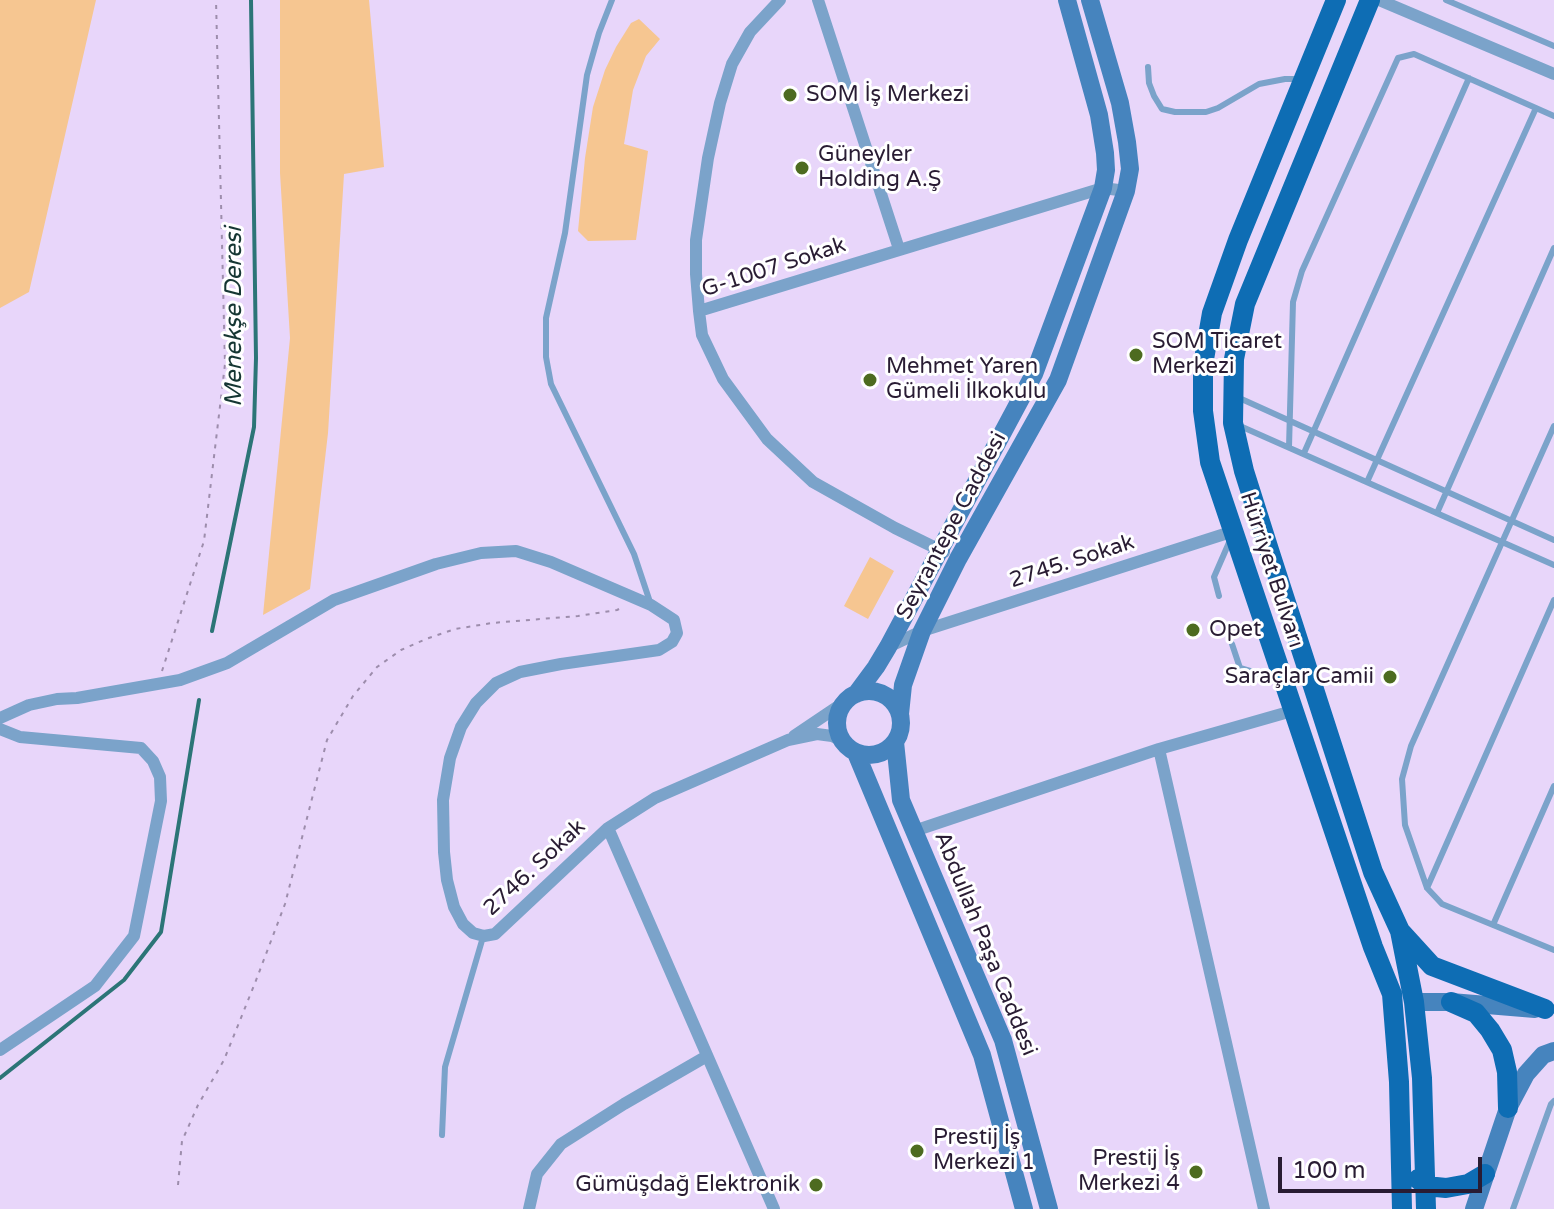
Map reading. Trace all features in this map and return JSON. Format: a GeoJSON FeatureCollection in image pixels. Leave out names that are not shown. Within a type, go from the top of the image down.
{"type":"FeatureCollection","features":[{"type":"Feature","properties":{"kind":"main road","name":"Seyrantepe Caddesi"},"geometry":{"type":"LineString","coordinates":[[850,698],[888,647],[1034,374],[1103,188],[1106,170],[1099,115],[1067,0]]}},
{"type":"Feature","properties":{"kind":"main road","name":"Seyrantepe Caddesi"},"geometry":{"type":"LineString","coordinates":[[900,714],[903,685],[922,631],[958,559],[1058,380],[1126,191],[1130,169],[1120,103],[1090,0]]}},
{"type":"Feature","properties":{"kind":"main road","name":"Hürriyet Bulvarı"},"geometry":{"type":"LineString","coordinates":[[1336,0],[1212,313],[1203,365],[1203,411],[1210,462],[1281,680],[1392,994],[1399,1082],[1402,1209]]}},
{"type":"Feature","properties":{"kind":"main road","name":"Hürriyet Bulvarı"},"geometry":{"type":"LineString","coordinates":[[1370,0],[1245,304],[1234,359],[1233,423],[1264,537],[1373,872],[1400,931],[1414,1002],[1422,1078],[1426,1209]]}},
{"type":"Feature","properties":{"kind":"main road"},"geometry":{"type":"LineString","coordinates":[[864,691],[882,694],[890,699],[900,714],[900,733],[888,750],[878,755],[856,753],[840,740],[836,725],[839,709],[850,698],[864,691]]}},
{"type":"Feature","properties":{"kind":"main road","name":"Abdullah Paşa Caddesi"},"geometry":{"type":"LineString","coordinates":[[895,742],[901,800],[1003,1040],[1049,1209]]}},
{"type":"Feature","properties":{"kind":"main road","name":"Abdullah Paşa Caddesi"},"geometry":{"type":"LineString","coordinates":[[856,753],[982,1055],[1024,1209]]}},
{"type":"Feature","properties":{"kind":"main road"},"geometry":{"type":"LineString","coordinates":[[1400,931],[1432,966],[1550,1010]]}},
{"type":"Feature","properties":{"kind":"main road"},"geometry":{"type":"LineString","coordinates":[[1394,1020],[1399,1009],[1414,1002],[1550,1010]]}},
{"type":"Feature","properties":{"kind":"main road"},"geometry":{"type":"LineString","coordinates":[[1451,1002],[1476,1013],[1502,1050],[1507,1072],[1508,1108]]}},
{"type":"Feature","properties":{"kind":"main road"},"geometry":{"type":"LineString","coordinates":[[1474,1209],[1508,1108],[1526,1074],[1543,1055],[1554,1051]]}},
{"type":"Feature","properties":{"kind":"main road"},"geometry":{"type":"LineString","coordinates":[[1402,1166],[1426,1186],[1446,1188],[1468,1184],[1485,1174]]}},
{"type":"Feature","properties":{"kind":"street"},"geometry":{"type":"LineString","coordinates":[[699,311],[696,240],[720,103],[732,64],[750,32],[780,0]]}},
{"type":"Feature","properties":{"kind":"street"},"geometry":{"type":"LineString","coordinates":[[818,0],[899,249]]}},
{"type":"Feature","properties":{"kind":"street"},"geometry":{"type":"LineString","coordinates":[[1379,0],[1554,74]]}},
{"type":"Feature","properties":{"kind":"street","name":"G-1007 Sokak"},"geometry":{"type":"LineString","coordinates":[[958,559],[813,482],[767,439],[723,379],[702,335],[699,311],[1103,188],[1126,191]]}},
{"type":"Feature","properties":{"kind":"street","name":"2745. Sokak"},"geometry":{"type":"LineString","coordinates":[[888,647],[922,631],[1234,531]]}},
{"type":"Feature","properties":{"kind":"street","name":"2746. Sokak"},"geometry":{"type":"LineString","coordinates":[[0,718],[29,705],[180,680],[227,663],[334,600],[436,564],[481,553],[516,551],[576,572],[651,605],[674,620],[677,633],[672,642],[659,650],[520,672],[496,683],[476,703],[461,727],[450,758],[443,800],[447,880],[454,907],[463,924],[473,933],[484,936],[495,934],[608,828],[655,798],[788,740]]}},
{"type":"Feature","properties":{"kind":"street"},"geometry":{"type":"LineString","coordinates":[[788,740],[850,698]]}},
{"type":"Feature","properties":{"kind":"street"},"geometry":{"type":"LineString","coordinates":[[914,831],[1159,749],[1292,711]]}},
{"type":"Feature","properties":{"kind":"street"},"geometry":{"type":"LineString","coordinates":[[0,729],[20,737],[141,748],[153,761],[160,777],[161,801],[134,936],[95,986],[0,1050]]}},
{"type":"Feature","properties":{"kind":"street"},"geometry":{"type":"LineString","coordinates":[[788,740],[817,734],[840,740]]}},
{"type":"Feature","properties":{"kind":"street"},"geometry":{"type":"LineString","coordinates":[[1159,749],[1264,1209]]}},
{"type":"Feature","properties":{"kind":"street"},"geometry":{"type":"LineString","coordinates":[[608,828],[774,1209]]}},
{"type":"Feature","properties":{"kind":"street"},"geometry":{"type":"LineString","coordinates":[[529,1209],[537,1174],[561,1144],[707,1056]]}},
{"type":"Feature","properties":{"kind":"lane"},"geometry":{"type":"LineString","coordinates":[[612,0],[587,75],[565,233],[546,318],[546,357],[551,384],[634,554],[651,605]]}},
{"type":"Feature","properties":{"kind":"lane"},"geometry":{"type":"LineString","coordinates":[[1446,0],[1554,46]]}},
{"type":"Feature","properties":{"kind":"lane"},"geometry":{"type":"LineString","coordinates":[[1289,447],[1293,302],[1302,271],[1398,58],[1414,54],[1554,116]]}},
{"type":"Feature","properties":{"kind":"lane"},"geometry":{"type":"LineString","coordinates":[[1148,67],[1154,96],[1162,109],[1175,112],[1206,112],[1259,84],[1285,79],[1303,80]]}},
{"type":"Feature","properties":{"kind":"lane"},"geometry":{"type":"LineString","coordinates":[[1304,453],[1469,78]]}},
{"type":"Feature","properties":{"kind":"lane"},"geometry":{"type":"LineString","coordinates":[[1367,482],[1536,108]]}},
{"type":"Feature","properties":{"kind":"lane"},"geometry":{"type":"LineString","coordinates":[[1437,513],[1554,248]]}},
{"type":"Feature","properties":{"kind":"lane"},"geometry":{"type":"LineString","coordinates":[[1234,396],[1554,540]]}},
{"type":"Feature","properties":{"kind":"lane"},"geometry":{"type":"LineString","coordinates":[[1233,423],[1554,565]]}},
{"type":"Feature","properties":{"kind":"lane"},"geometry":{"type":"LineString","coordinates":[[1554,426],[1411,746],[1402,779],[1405,825],[1427,888],[1442,904],[1554,950]]}},
{"type":"Feature","properties":{"kind":"lane"},"geometry":{"type":"LineString","coordinates":[[1219,596],[1214,577],[1234,531]]}},
{"type":"Feature","properties":{"kind":"lane"},"geometry":{"type":"LineString","coordinates":[[1427,888],[1554,600]]}},
{"type":"Feature","properties":{"kind":"lane"},"geometry":{"type":"LineString","coordinates":[[1232,644],[1240,668],[1281,680]]}},
{"type":"Feature","properties":{"kind":"lane"},"geometry":{"type":"LineString","coordinates":[[1493,925],[1554,786]]}},
{"type":"Feature","properties":{"kind":"lane"},"geometry":{"type":"LineString","coordinates":[[442,1135],[445,1067],[484,936]]}},
{"type":"Feature","properties":{"kind":"lane"},"geometry":{"type":"LineString","coordinates":[[1513,1209],[1554,1101]]}},
{"type":"Feature","properties":{"kind":"path"},"geometry":{"type":"LineString","coordinates":[[157,684],[204,541],[225,364],[216,0]]}},
{"type":"Feature","properties":{"kind":"path"},"geometry":{"type":"LineString","coordinates":[[178,1185],[182,1141],[224,1060],[255,983],[285,904],[327,740],[353,696],[377,667],[401,650],[455,629],[617,610],[637,599]]}},
{"type":"Feature","properties":{"kind":"shaded area"},"geometry":{"type":"Polygon","coordinates":[[[0,0],[96,0],[29,292],[0,308],[0,0]]]}},
{"type":"Feature","properties":{"kind":"shaded area"},"geometry":{"type":"Polygon","coordinates":[[[280,0],[369,0],[384,167],[344,174],[328,433],[310,589],[263,615],[290,338],[280,173],[280,0]]]}},
{"type":"Feature","properties":{"kind":"shaded area"},"geometry":{"type":"Polygon","coordinates":[[[639,19],[660,39],[646,56],[633,90],[624,144],[648,151],[636,240],[588,241],[578,231],[593,107],[616,47],[631,23],[639,19]]]}},
{"type":"Feature","properties":{"kind":"shaded area"},"geometry":{"type":"Polygon","coordinates":[[[870,557],[894,571],[868,619],[844,606],[870,557]]]}},
{"type":"Feature","properties":{"kind":"waterway","name":"Menekşe Deresi"},"geometry":{"type":"LineString","coordinates":[[212,631],[254,427],[256,358],[251,0]]}},
{"type":"Feature","properties":{"kind":"waterway","name":"Menekşe Deresi"},"geometry":{"type":"LineString","coordinates":[[0,1078],[124,980],[161,932],[199,700]]}},
{"type":"Feature","properties":{"kind":"place","name":"SOM İş Merkezi"},"geometry":{"type":"Point","coordinates":[790,95]}},
{"type":"Feature","properties":{"kind":"place","name":"Güneyler Holding A.Ş"},"geometry":{"type":"Point","coordinates":[802,168]}},
{"type":"Feature","properties":{"kind":"place","name":"SOM Ticaret Merkezi"},"geometry":{"type":"Point","coordinates":[1136,355]}},
{"type":"Feature","properties":{"kind":"place","name":"Mehmet Yaren Gümeli İlkokulu"},"geometry":{"type":"Point","coordinates":[870,380]}},
{"type":"Feature","properties":{"kind":"place","name":"Opet"},"geometry":{"type":"Point","coordinates":[1193,630]}},
{"type":"Feature","properties":{"kind":"place","name":"Saraçlar Camii"},"geometry":{"type":"Point","coordinates":[1390,677]}},
{"type":"Feature","properties":{"kind":"place","name":"Prestij İş Merkezi 1"},"geometry":{"type":"Point","coordinates":[917,1151]}},
{"type":"Feature","properties":{"kind":"place","name":"Prestij İş Merkezi 4"},"geometry":{"type":"Point","coordinates":[1196,1172]}},
{"type":"Feature","properties":{"kind":"place","name":"Gümüşdağ Elektronik"},"geometry":{"type":"Point","coordinates":[816,1185]}}]}
